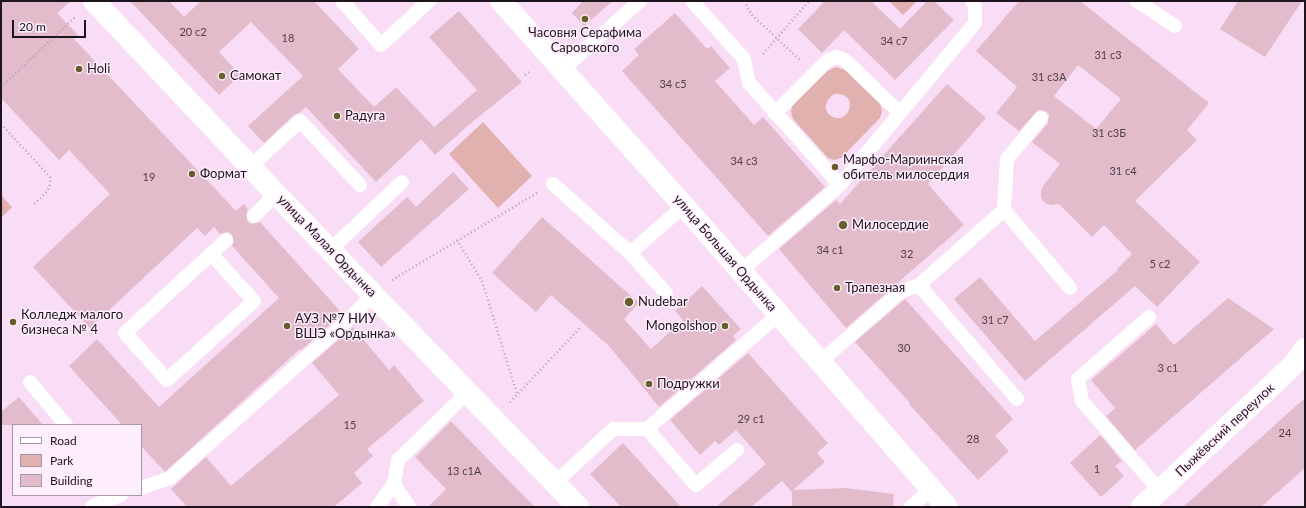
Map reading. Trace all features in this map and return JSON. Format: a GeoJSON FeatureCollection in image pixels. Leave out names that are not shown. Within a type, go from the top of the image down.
{"type":"FeatureCollection","features":[{"type":"Feature","properties":{"kind":"street","name":"улица Малая Ордынка"},"geometry":{"type":"LineString","coordinates":[[94,1],[330,250],[381,288],[468,392],[578,507]]}},
{"type":"Feature","properties":{"kind":"street","name":"улица Большая Ордынка"},"geometry":{"type":"LineString","coordinates":[[501,1],[684,206],[947,507]]}},
{"type":"Feature","properties":{"kind":"street","name":"Пыжёвский переулок"},"geometry":{"type":"LineString","coordinates":[[1142,507],[1269,388],[1293,364],[1305,349]]}},
{"type":"Feature","properties":{"kind":"lane"},"geometry":{"type":"LineString","coordinates":[[342,1],[381,45],[429,1]]}},
{"type":"Feature","properties":{"kind":"lane"},"geometry":{"type":"LineString","coordinates":[[562,70],[640,1]]}},
{"type":"Feature","properties":{"kind":"lane"},"geometry":{"type":"LineString","coordinates":[[692,1],[744,59],[749,83],[840,185]]}},
{"type":"Feature","properties":{"kind":"lane"},"geometry":{"type":"LineString","coordinates":[[741,271],[840,185],[975,23],[975,6],[972,1]]}},
{"type":"Feature","properties":{"kind":"lane"},"geometry":{"type":"LineString","coordinates":[[1137,1],[1175,26]]}},
{"type":"Feature","properties":{"kind":"lane"},"geometry":{"type":"LineString","coordinates":[[775,113],[828,60],[837,57],[844,60],[900,114]]}},
{"type":"Feature","properties":{"kind":"lane"},"geometry":{"type":"LineString","coordinates":[[1041,118],[1007,159],[1004,210],[1070,288]]}},
{"type":"Feature","properties":{"kind":"lane"},"geometry":{"type":"LineString","coordinates":[[250,167],[300,121],[360,185]]}},
{"type":"Feature","properties":{"kind":"lane"},"geometry":{"type":"LineString","coordinates":[[330,250],[402,182]]}},
{"type":"Feature","properties":{"kind":"lane"},"geometry":{"type":"LineString","coordinates":[[553,184],[630,253],[666,293]]}},
{"type":"Feature","properties":{"kind":"lane"},"geometry":{"type":"LineString","coordinates":[[254,216],[276,194]]}},
{"type":"Feature","properties":{"kind":"lane"},"geometry":{"type":"LineString","coordinates":[[630,253],[684,206]]}},
{"type":"Feature","properties":{"kind":"lane"},"geometry":{"type":"LineString","coordinates":[[820,362],[900,292],[919,285],[1004,210]]}},
{"type":"Feature","properties":{"kind":"lane"},"geometry":{"type":"LineString","coordinates":[[211,254],[254,301],[167,380],[125,333],[226,240]]}},
{"type":"Feature","properties":{"kind":"lane"},"geometry":{"type":"LineString","coordinates":[[919,285],[1017,399]]}},
{"type":"Feature","properties":{"kind":"lane"},"geometry":{"type":"LineString","coordinates":[[142,488],[170,478],[381,288]]}},
{"type":"Feature","properties":{"kind":"lane"},"geometry":{"type":"LineString","coordinates":[[555,483],[613,429],[646,429],[779,314]]}},
{"type":"Feature","properties":{"kind":"lane"},"geometry":{"type":"LineString","coordinates":[[1150,317],[1078,379],[1082,401],[1160,491]]}},
{"type":"Feature","properties":{"kind":"lane"},"geometry":{"type":"LineString","coordinates":[[30,382],[65,424]]}},
{"type":"Feature","properties":{"kind":"lane"},"geometry":{"type":"LineString","coordinates":[[377,507],[394,484],[398,460],[468,392]]}},
{"type":"Feature","properties":{"kind":"lane"},"geometry":{"type":"LineString","coordinates":[[646,429],[696,485],[736,450]]}},
{"type":"Feature","properties":{"kind":"lane"},"geometry":{"type":"LineString","coordinates":[[394,484],[409,507]]}},
{"type":"Feature","properties":{"kind":"lane"},"geometry":{"type":"LineString","coordinates":[[911,507],[932,489]]}},
{"type":"Feature","properties":{"kind":"lane"},"geometry":{"type":"LineString","coordinates":[[92,507],[95,504],[118,496]]}},
{"type":"Feature","properties":{"kind":"path"},"geometry":{"type":"LineString","coordinates":[[744,1],[752,15],[814,74]]}},
{"type":"Feature","properties":{"kind":"path"},"geometry":{"type":"LineString","coordinates":[[744,59],[760,57],[809,1]]}},
{"type":"Feature","properties":{"kind":"path"},"geometry":{"type":"LineString","coordinates":[[1,87],[75,17]]}},
{"type":"Feature","properties":{"kind":"path"},"geometry":{"type":"LineString","coordinates":[[525,75],[530,71]]}},
{"type":"Feature","properties":{"kind":"path"},"geometry":{"type":"LineString","coordinates":[[1,124],[50,177],[50,187],[48,191],[32,206]]}},
{"type":"Feature","properties":{"kind":"path"},"geometry":{"type":"LineString","coordinates":[[381,288],[457,240],[553,184]]}},
{"type":"Feature","properties":{"kind":"path"},"geometry":{"type":"LineString","coordinates":[[457,240],[482,281],[517,394]]}},
{"type":"Feature","properties":{"kind":"path"},"geometry":{"type":"LineString","coordinates":[[508,404],[580,328]]}},
{"type":"Feature","properties":{"kind":"green space"},"geometry":{"type":"Polygon","coordinates":[[[889,1],[917,1],[903,15],[889,1]]]}},
{"type":"Feature","properties":{"kind":"green space"},"geometry":{"type":"Polygon","coordinates":[[[836,67],[845,70],[880,104],[882,111],[880,118],[841,158],[834,160],[828,158],[793,119],[791,112],[792,106],[827,71],[836,67]],[[834,94],[829,98],[826,104],[826,109],[830,115],[836,118],[842,117],[849,109],[850,103],[848,98],[843,95],[834,94]]]}},
{"type":"Feature","properties":{"kind":"green space"},"geometry":{"type":"Polygon","coordinates":[[[483,122],[532,176],[498,208],[449,154],[483,122]]]}},
{"type":"Feature","properties":{"kind":"green space"},"geometry":{"type":"Polygon","coordinates":[[[1,195],[12,207],[1,218],[1,195]]]}},
{"type":"Feature","properties":{"kind":"building"},"geometry":{"type":"Polygon","coordinates":[[[1,1],[71,1],[57,13],[78,35],[74,39],[236,211],[244,204],[248,210],[246,214],[248,222],[252,224],[260,222],[341,312],[341,315],[301,350],[300,349],[166,471],[164,471],[142,447],[142,424],[121,424],[69,366],[97,339],[159,407],[279,298],[232,246],[234,242],[232,235],[228,232],[220,234],[214,227],[205,236],[197,228],[90,328],[33,267],[110,194],[69,150],[59,160],[1,98],[1,1]]]}},
{"type":"Feature","properties":{"kind":"building"},"geometry":{"type":"Polygon","coordinates":[[[130,1],[169,1],[184,17],[201,1],[314,1],[359,49],[338,69],[374,107],[396,87],[434,127],[376,182],[306,107],[294,115],[264,143],[248,126],[303,76],[251,22],[219,52],[240,75],[219,95],[130,1]]]}},
{"type":"Feature","properties":{"kind":"building","name":"Часовня Серафима Саровского"},"geometry":{"type":"Polygon","coordinates":[[[583,1],[613,1],[584,26],[572,13],[583,1]]]}},
{"type":"Feature","properties":{"kind":"building"},"geometry":{"type":"Polygon","coordinates":[[[825,1],[871,1],[900,29],[927,1],[934,1],[954,20],[895,80],[844,30],[822,53],[798,29],[825,1]]]}},
{"type":"Feature","properties":{"kind":"building"},"geometry":{"type":"Polygon","coordinates":[[[1019,1],[1080,1],[1209,103],[1187,130],[1197,140],[1135,201],[1200,262],[1157,307],[1135,286],[1025,381],[954,299],[980,277],[1035,341],[1118,270],[1117,269],[1132,254],[1104,225],[1092,237],[1059,204],[1051,205],[1045,203],[1041,198],[1043,186],[1060,164],[1032,142],[1048,123],[1049,115],[1047,112],[1038,110],[1019,131],[996,113],[1017,87],[976,51],[1019,1]],[[1078,65],[1054,96],[1096,129],[1121,99],[1078,65]]]}},
{"type":"Feature","properties":{"kind":"building"},"geometry":{"type":"Polygon","coordinates":[[[1238,1],[1302,1],[1265,57],[1220,29],[1238,1]]]}},
{"type":"Feature","properties":{"kind":"building"},"geometry":{"type":"Polygon","coordinates":[[[459,11],[522,82],[471,123],[435,155],[421,139],[477,90],[429,37],[459,11]]]}},
{"type":"Feature","properties":{"kind":"building"},"geometry":{"type":"Polygon","coordinates":[[[675,13],[707,49],[711,46],[730,68],[715,81],[754,125],[763,117],[825,187],[768,236],[622,71],[639,55],[634,49],[675,13]]]}},
{"type":"Feature","properties":{"kind":"building"},"geometry":{"type":"Polygon","coordinates":[[[947,84],[986,118],[928,184],[964,225],[846,328],[779,249],[836,200],[840,204],[947,84]]]}},
{"type":"Feature","properties":{"kind":"building"},"geometry":{"type":"Polygon","coordinates":[[[453,172],[469,189],[381,267],[358,242],[407,197],[416,207],[453,172]]]}},
{"type":"Feature","properties":{"kind":"building"},"geometry":{"type":"Polygon","coordinates":[[[542,217],[639,303],[624,319],[651,349],[683,320],[675,311],[702,286],[741,329],[733,336],[736,340],[659,407],[610,347],[551,295],[536,312],[492,273],[542,217]]]}},
{"type":"Feature","properties":{"kind":"building"},"geometry":{"type":"Polygon","coordinates":[[[1228,298],[1274,329],[1135,450],[1106,416],[1115,408],[1091,380],[1156,324],[1174,345],[1228,298]]]}},
{"type":"Feature","properties":{"kind":"building"},"geometry":{"type":"Polygon","coordinates":[[[905,299],[1013,419],[995,436],[1009,451],[978,480],[855,342],[905,299]]]}},
{"type":"Feature","properties":{"kind":"building"},"geometry":{"type":"Polygon","coordinates":[[[353,327],[389,370],[394,365],[424,401],[367,449],[373,456],[354,473],[362,483],[334,507],[187,507],[171,489],[206,457],[231,486],[339,395],[312,363],[353,327]]]}},
{"type":"Feature","properties":{"kind":"building"},"geometry":{"type":"Polygon","coordinates":[[[748,353],[828,443],[817,453],[825,462],[793,490],[845,488],[894,494],[893,507],[792,507],[792,492],[782,481],[751,507],[716,507],[766,464],[736,430],[719,445],[715,441],[700,455],[670,420],[748,353]]]}},
{"type":"Feature","properties":{"kind":"building"},"geometry":{"type":"Polygon","coordinates":[[[19,397],[42,424],[1,425],[1,412],[19,397]]]}},
{"type":"Feature","properties":{"kind":"building"},"geometry":{"type":"Polygon","coordinates":[[[1305,398],[1305,468],[1261,507],[1183,507],[1305,398]]]}},
{"type":"Feature","properties":{"kind":"building"},"geometry":{"type":"Polygon","coordinates":[[[451,421],[535,507],[428,507],[446,489],[415,457],[451,421]]]}},
{"type":"Feature","properties":{"kind":"building"},"geometry":{"type":"Polygon","coordinates":[[[1100,435],[1122,461],[1115,466],[1124,476],[1101,497],[1070,463],[1100,435]]]}},
{"type":"Feature","properties":{"kind":"building"},"geometry":{"type":"Polygon","coordinates":[[[623,443],[681,507],[621,507],[590,474],[623,443]]]}},
{"type":"Feature","properties":{"kind":"place","name":"Часовня Серафима Саровского"},"geometry":{"type":"Point","coordinates":[585,19]}},
{"type":"Feature","properties":{"kind":"place","name":"Holi"},"geometry":{"type":"Point","coordinates":[79,69]}},
{"type":"Feature","properties":{"kind":"place","name":"Самокат"},"geometry":{"type":"Point","coordinates":[222,76]}},
{"type":"Feature","properties":{"kind":"place","name":"Радуга"},"geometry":{"type":"Point","coordinates":[337,116]}},
{"type":"Feature","properties":{"kind":"place","name":"Марфо-Мариинская обитель милосердия"},"geometry":{"type":"Point","coordinates":[835,167]}},
{"type":"Feature","properties":{"kind":"place","name":"Формат"},"geometry":{"type":"Point","coordinates":[192,174]}},
{"type":"Feature","properties":{"kind":"place","name":"Милосердие"},"geometry":{"type":"Point","coordinates":[843,225]}},
{"type":"Feature","properties":{"kind":"place","name":"Трапезная"},"geometry":{"type":"Point","coordinates":[837,288]}},
{"type":"Feature","properties":{"kind":"place","name":"Nudebar"},"geometry":{"type":"Point","coordinates":[629,302]}},
{"type":"Feature","properties":{"kind":"place","name":"Колледж малого бизнеса № 4"},"geometry":{"type":"Point","coordinates":[13,322]}},
{"type":"Feature","properties":{"kind":"place","name":"АУЗ №7 НИУ ВШЭ «Ордынка»"},"geometry":{"type":"Point","coordinates":[287,326]}},
{"type":"Feature","properties":{"kind":"place","name":"Mongolshop"},"geometry":{"type":"Point","coordinates":[725,326]}},
{"type":"Feature","properties":{"kind":"place","name":"Подружки"},"geometry":{"type":"Point","coordinates":[649,384]}}]}
